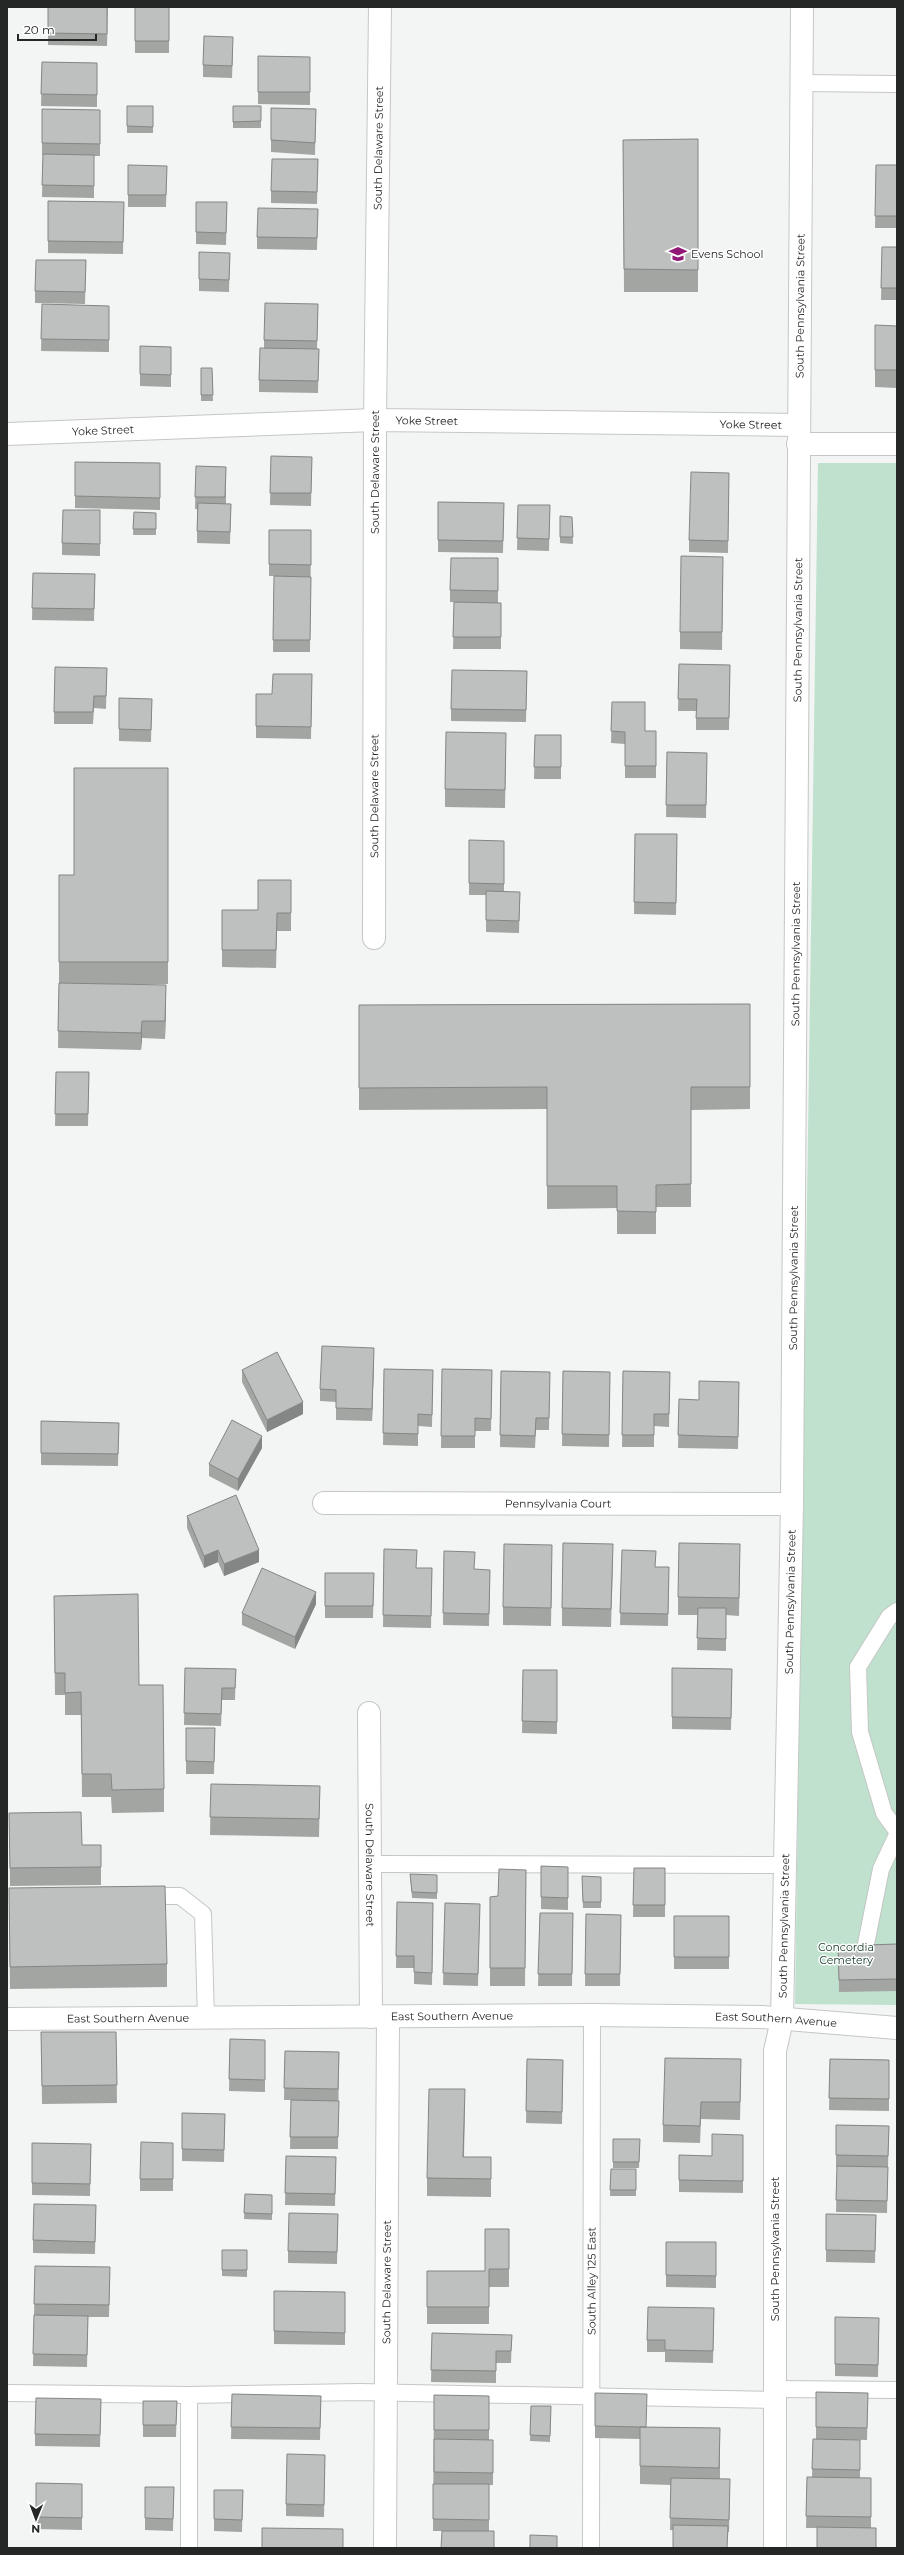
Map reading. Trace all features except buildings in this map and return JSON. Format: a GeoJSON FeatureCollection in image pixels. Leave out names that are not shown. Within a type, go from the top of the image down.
{"type":"FeatureCollection","features":[{"type":"Feature","properties":{"kind":"street","name":"South Delaware Street"},"geometry":{"type":"LineString","coordinates":[[374,938],[375,420],[380,7]]}},
{"type":"Feature","properties":{"kind":"street","name":"South Pennsylvania Street"},"geometry":{"type":"LineString","coordinates":[[775,2548],[774,2051],[782,2020],[792,1504],[802,7]]}},
{"type":"Feature","properties":{"kind":"street","name":"Yoke Street"},"geometry":{"type":"LineString","coordinates":[[7,434],[375,420],[798,434],[897,444]]}},
{"type":"Feature","properties":{"kind":"street","name":"Pennsylvania Court"},"geometry":{"type":"LineString","coordinates":[[324,1503],[792,1504]]}},
{"type":"Feature","properties":{"kind":"street","name":"South Delaware Street"},"geometry":{"type":"LineString","coordinates":[[369,1713],[370,1864],[380,2017],[386,2392],[385,2548]]}},
{"type":"Feature","properties":{"kind":"street","name":"East Southern Avenue"},"geometry":{"type":"LineString","coordinates":[[7,2018],[592,2015],[762,2018],[897,2028]]}},
{"type":"Feature","properties":{"kind":"lane"},"geometry":{"type":"LineString","coordinates":[[802,83],[897,84]]}},
{"type":"Feature","properties":{"kind":"lane"},"geometry":{"type":"LineString","coordinates":[[897,1611],[889,1616],[858,1667],[860,1732],[884,1814],[897,1831]]}},
{"type":"Feature","properties":{"kind":"lane"},"geometry":{"type":"LineString","coordinates":[[866,1948],[881,1869],[897,1836]]}},
{"type":"Feature","properties":{"kind":"lane"},"geometry":{"type":"LineString","coordinates":[[370,1864],[785,1865]]}},
{"type":"Feature","properties":{"kind":"lane"},"geometry":{"type":"LineString","coordinates":[[133,1897],[180,1896],[203,1914],[206,2018]]}},
{"type":"Feature","properties":{"kind":"lane","name":"South Alley 125 East"},"geometry":{"type":"LineString","coordinates":[[591,2548],[592,2015]]}},
{"type":"Feature","properties":{"kind":"lane"},"geometry":{"type":"LineString","coordinates":[[7,2393],[188,2394],[386,2392],[591,2398],[897,2390]]}},
{"type":"Feature","properties":{"kind":"lane"},"geometry":{"type":"LineString","coordinates":[[188,2394],[189,2548]]}},
{"type":"Feature","properties":{"kind":"green space","name":"Concordia Cemetery"},"geometry":{"type":"Polygon","coordinates":[[[818,463],[897,463],[897,2005],[795,2004],[818,463]]]}},
{"type":"Feature","properties":{"kind":"place","name":"Evens School"},"geometry":{"type":"Point","coordinates":[678,254]}}]}
